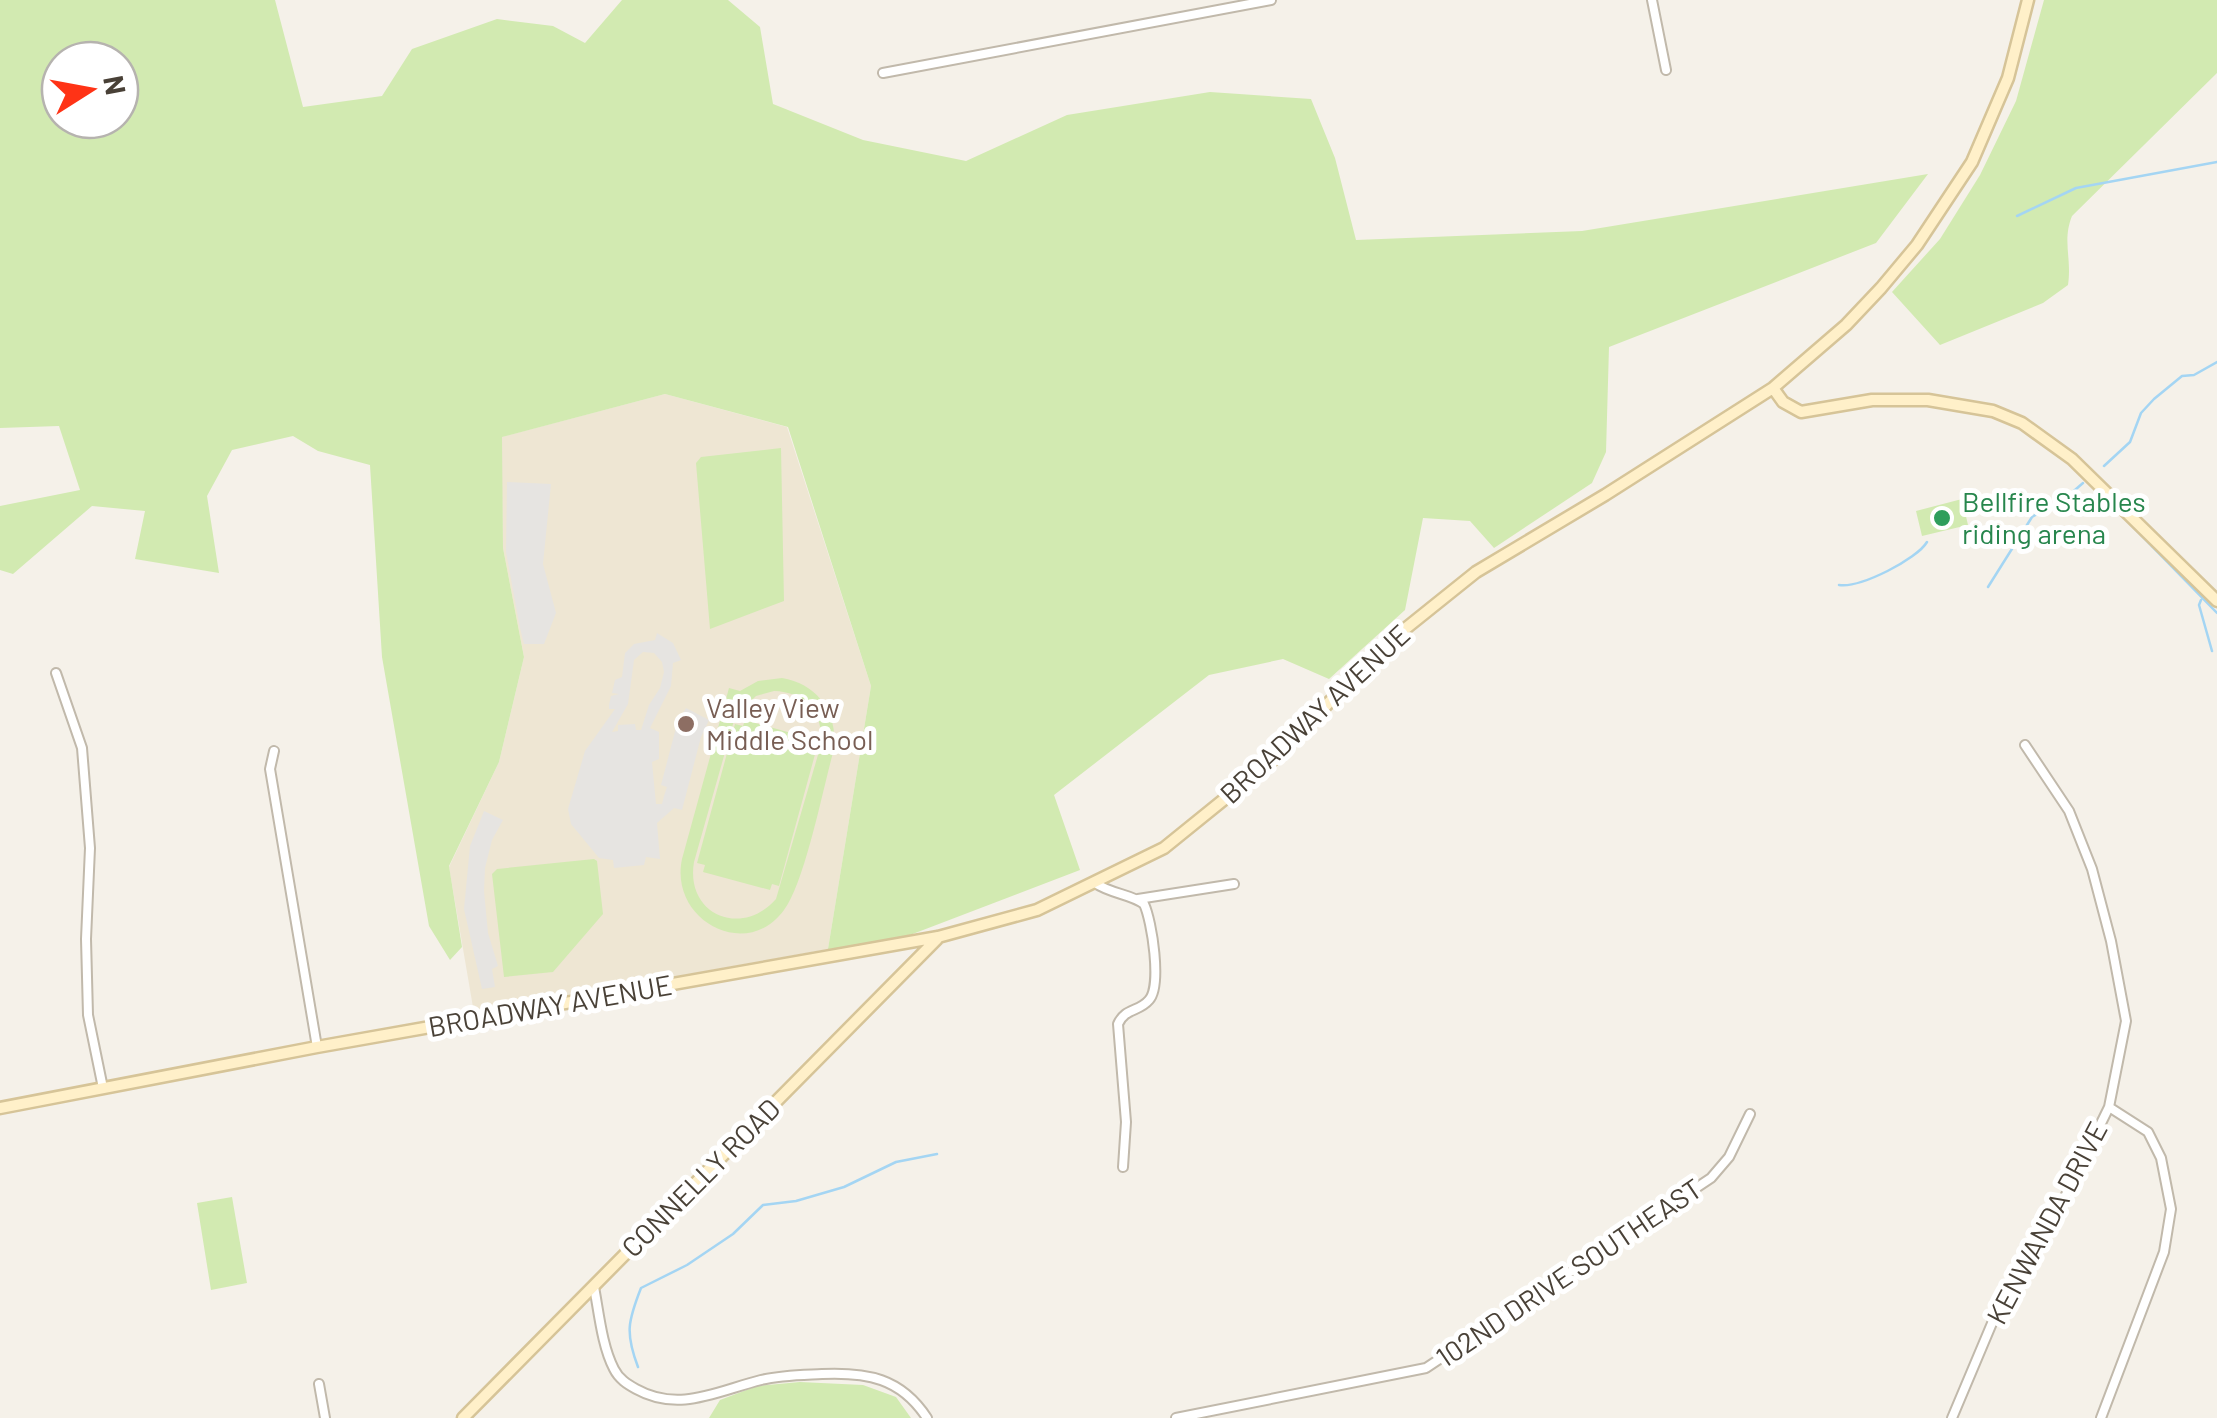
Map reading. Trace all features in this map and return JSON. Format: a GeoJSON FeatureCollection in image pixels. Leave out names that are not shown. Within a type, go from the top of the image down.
{"type":"FeatureCollection","features":[{"type":"Feature","properties":{"kind":"street"},"geometry":{"type":"LineString","coordinates":[[882,73],[1271,0]]}},
{"type":"Feature","properties":{"kind":"street"},"geometry":{"type":"LineString","coordinates":[[1652,0],[1666,70]]}},
{"type":"Feature","properties":{"kind":"street","name":"BROADWAY AVENUE"},"geometry":{"type":"LineString","coordinates":[[0,1108],[317,1047],[938,937],[1037,910],[1164,848],[1274,760],[1386,645],[1476,572],[1773,388],[1846,325],[1917,244],[1972,162],[2008,78],[2028,0]]}},
{"type":"Feature","properties":{"kind":"street"},"geometry":{"type":"LineString","coordinates":[[1773,388],[1784,402],[1801,412],[1872,400],[1928,400],[1993,411],[2022,423],[2072,459],[2217,601]]}},
{"type":"Feature","properties":{"kind":"street"},"geometry":{"type":"LineString","coordinates":[[56,672],[82,748],[90,848],[88,1015],[103,1088]]}},
{"type":"Feature","properties":{"kind":"street","name":"KENWANDA DRIVE"},"geometry":{"type":"LineString","coordinates":[[1952,1418],[2006,1290],[2059,1209],[2109,1107],[2126,1021],[2112,941],[2092,868],[2068,811],[2025,745]]}},
{"type":"Feature","properties":{"kind":"street"},"geometry":{"type":"LineString","coordinates":[[274,751],[270,769],[317,1047]]}},
{"type":"Feature","properties":{"kind":"street"},"geometry":{"type":"LineString","coordinates":[[1095,884],[1114,894],[1138,899],[1234,884]]}},
{"type":"Feature","properties":{"kind":"street"},"geometry":{"type":"LineString","coordinates":[[1123,1168],[1126,1122],[1118,1024],[1122,1016],[1150,1000],[1155,982],[1147,910],[1138,899]]}},
{"type":"Feature","properties":{"kind":"street","name":"CONNELLY ROAD"},"geometry":{"type":"LineString","coordinates":[[463,1418],[938,937]]}},
{"type":"Feature","properties":{"kind":"street"},"geometry":{"type":"LineString","coordinates":[[2100,1418],[2164,1252],[2171,1209],[2161,1158],[2148,1132],[2109,1107]]}},
{"type":"Feature","properties":{"kind":"street","name":"102ND DRIVE SOUTHEAST"},"geometry":{"type":"LineString","coordinates":[[1176,1418],[1426,1368],[1711,1178],[1730,1157],[1750,1114]]}},
{"type":"Feature","properties":{"kind":"street"},"geometry":{"type":"LineString","coordinates":[[594,1287],[614,1369],[622,1381],[644,1393],[682,1402],[782,1375],[856,1372],[900,1387],[927,1418]]}},
{"type":"Feature","properties":{"kind":"street"},"geometry":{"type":"LineString","coordinates":[[319,1384],[325,1418]]}},
{"type":"Feature","properties":{"kind":"shaded area","name":"Valley View Middle School"},"geometry":{"type":"Polygon","coordinates":[[[665,394],[787,427],[871,686],[828,949],[474,1013],[449,867],[499,762],[524,657],[503,548],[501,437],[665,394]]]}},
{"type":"Feature","properties":{"kind":"shaded area"},"geometry":{"type":"Polygon","coordinates":[[[507,482],[551,484],[543,564],[556,613],[544,644],[524,644],[520,628],[506,552],[507,482]]]}},
{"type":"Feature","properties":{"kind":"shaded area"},"geometry":{"type":"Polygon","coordinates":[[[657,633],[673,643],[681,660],[673,663],[671,686],[650,728],[659,732],[659,759],[652,762],[656,804],[662,804],[667,787],[661,785],[677,724],[686,708],[709,720],[682,810],[674,808],[657,823],[660,859],[646,857],[644,865],[614,868],[613,860],[599,858],[571,824],[568,809],[585,751],[615,709],[609,709],[609,705],[611,696],[619,694],[612,693],[615,680],[622,677],[625,653],[634,644],[655,640],[657,633]],[[643,652],[634,660],[628,704],[612,732],[618,731],[618,725],[635,724],[636,730],[641,730],[664,672],[654,653],[643,652]]]}},
{"type":"Feature","properties":{"kind":"shaded area"},"geometry":{"type":"Polygon","coordinates":[[[484,811],[503,820],[492,840],[484,891],[488,933],[498,966],[492,969],[495,987],[482,989],[464,909],[470,846],[484,811]]]}},
{"type":"Feature","properties":{"kind":"green space"},"geometry":{"type":"Polygon","coordinates":[[[0,0],[275,0],[303,107],[382,96],[412,49],[497,19],[553,26],[585,43],[622,0],[728,0],[760,27],[773,104],[863,140],[966,161],[1067,115],[1210,92],[1311,99],[1335,158],[1356,240],[1582,231],[1928,174],[1876,243],[1609,347],[1606,452],[1592,483],[1494,548],[1470,521],[1423,518],[1405,610],[1329,679],[1283,659],[1209,675],[1054,795],[1080,870],[876,948],[828,949],[871,686],[788,427],[665,394],[502,437],[503,548],[524,657],[499,762],[449,866],[462,947],[450,960],[429,926],[382,657],[370,465],[318,451],[293,436],[232,450],[207,496],[219,573],[135,559],[145,511],[92,506],[13,574],[0,570],[0,506],[80,490],[59,426],[0,428],[0,0]]]}},
{"type":"Feature","properties":{"kind":"green space"},"geometry":{"type":"Polygon","coordinates":[[[2044,0],[2217,0],[2217,73],[2072,216],[2068,285],[2043,303],[1940,345],[1892,292],[1940,239],[1980,175],[2016,101],[2044,0]]]}},
{"type":"Feature","properties":{"kind":"green space"},"geometry":{"type":"Polygon","coordinates":[[[781,448],[784,601],[710,629],[696,463],[701,457],[781,448]]]}},
{"type":"Feature","properties":{"kind":"green space","name":"Bellfire Stables riding arena"},"geometry":{"type":"Polygon","coordinates":[[[1962,499],[1968,525],[1922,536],[1916,511],[1962,499]]]}},
{"type":"Feature","properties":{"kind":"green space"},"geometry":{"type":"Polygon","coordinates":[[[782,678],[815,694],[829,712],[834,749],[792,897],[768,925],[750,933],[732,933],[699,916],[687,900],[681,881],[682,859],[729,688],[740,691],[758,681],[782,678]],[[786,692],[756,696],[735,717],[694,862],[698,896],[719,915],[748,917],[776,899],[821,736],[812,708],[786,692]]]}},
{"type":"Feature","properties":{"kind":"green space"},"geometry":{"type":"Polygon","coordinates":[[[745,720],[812,739],[811,745],[817,747],[779,886],[772,884],[770,890],[703,872],[705,865],[697,863],[735,724],[743,726],[745,720]]]}},
{"type":"Feature","properties":{"kind":"green space"},"geometry":{"type":"Polygon","coordinates":[[[594,859],[603,914],[553,972],[504,977],[492,874],[497,869],[594,859]]]}},
{"type":"Feature","properties":{"kind":"green space"},"geometry":{"type":"Polygon","coordinates":[[[232,1197],[247,1283],[211,1290],[197,1203],[232,1197]]]}},
{"type":"Feature","properties":{"kind":"green space"},"geometry":{"type":"Polygon","coordinates":[[[800,1382],[863,1385],[896,1397],[911,1418],[709,1418],[720,1400],[757,1386],[800,1382]]]}},
{"type":"Feature","properties":{"kind":"waterway"},"geometry":{"type":"LineString","coordinates":[[2017,216],[2076,188],[2217,162]]}},
{"type":"Feature","properties":{"kind":"waterway"},"geometry":{"type":"LineString","coordinates":[[2104,466],[2130,442],[2141,413],[2154,399],[2182,376],[2194,375],[2217,362]]}},
{"type":"Feature","properties":{"kind":"waterway"},"geometry":{"type":"LineString","coordinates":[[1988,587],[2032,517],[2083,483]]}},
{"type":"Feature","properties":{"kind":"waterway"},"geometry":{"type":"LineString","coordinates":[[2103,496],[2217,613]]}},
{"type":"Feature","properties":{"kind":"waterway"},"geometry":{"type":"LineString","coordinates":[[1839,585],[1861,582],[1887,571],[1927,542]]}},
{"type":"Feature","properties":{"kind":"waterway"},"geometry":{"type":"LineString","coordinates":[[2201,600],[2199,605],[2212,651]]}},
{"type":"Feature","properties":{"kind":"waterway"},"geometry":{"type":"LineString","coordinates":[[638,1367],[630,1327],[641,1288],[687,1265],[733,1234],[763,1205],[796,1201],[844,1187],[896,1162],[937,1154]]}},
{"type":"Feature","properties":{"kind":"place","name":"Bellfire Stables riding arena"},"geometry":{"type":"Point","coordinates":[1942,518]}},
{"type":"Feature","properties":{"kind":"place","name":"Valley View Middle School"},"geometry":{"type":"Point","coordinates":[686,724]}}]}
